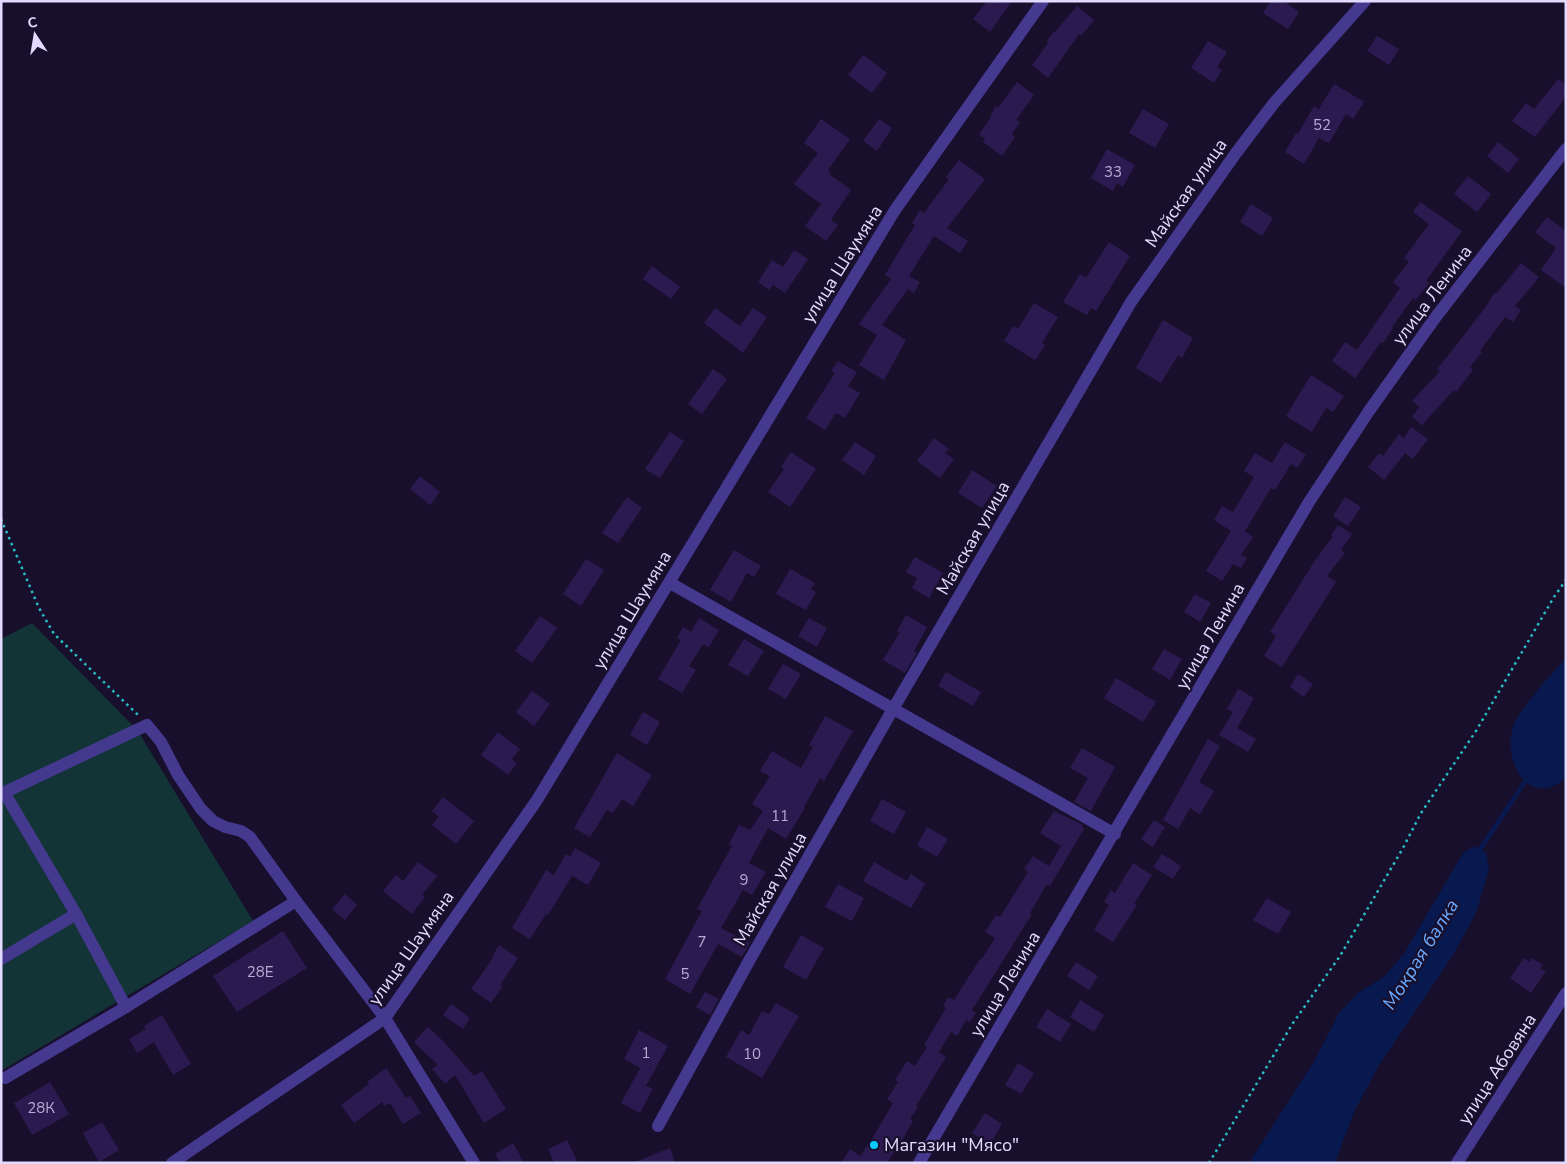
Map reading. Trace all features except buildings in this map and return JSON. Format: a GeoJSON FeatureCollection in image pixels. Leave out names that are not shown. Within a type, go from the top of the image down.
{"type":"FeatureCollection","features":[{"type":"Feature","properties":{"kind":"street","name":"улица Шаумяна"},"geometry":{"type":"LineString","coordinates":[[172,1163],[385,1018],[537,800],[670,583],[844,291],[895,210],[1043,1]]}},
{"type":"Feature","properties":{"kind":"street","name":"Майская улица"},"geometry":{"type":"LineString","coordinates":[[658,1126],[749,961],[1131,302],[1236,153],[1274,103],[1365,1]]}},
{"type":"Feature","properties":{"kind":"street","name":"улица Ленина"},"geometry":{"type":"LineString","coordinates":[[919,1163],[1115,834],[1309,502],[1369,411],[1434,318],[1566,149]]}},
{"type":"Feature","properties":{"kind":"street"},"geometry":{"type":"LineString","coordinates":[[670,583],[1115,834]]}},
{"type":"Feature","properties":{"kind":"street"},"geometry":{"type":"LineString","coordinates":[[126,1007],[76,914],[3,793],[148,725],[161,742],[178,775],[201,809],[213,821],[225,827],[241,831],[250,838],[385,1018],[474,1163]]}},
{"type":"Feature","properties":{"kind":"street"},"geometry":{"type":"LineString","coordinates":[[5,1078],[126,1007],[296,901]]}},
{"type":"Feature","properties":{"kind":"street"},"geometry":{"type":"LineString","coordinates":[[1,958],[76,914]]}},
{"type":"Feature","properties":{"kind":"street","name":"улица Абовяна"},"geometry":{"type":"LineString","coordinates":[[1457,1163],[1566,993]]}},
{"type":"Feature","properties":{"kind":"path"},"geometry":{"type":"LineString","coordinates":[[1,520],[39,608],[54,634],[148,725]]}},
{"type":"Feature","properties":{"kind":"path"},"geometry":{"type":"LineString","coordinates":[[1209,1163],[1293,1023],[1340,956],[1403,848],[1421,813],[1476,731],[1554,597],[1566,580]]}},
{"type":"Feature","properties":{"kind":"green space"},"geometry":{"type":"Polygon","coordinates":[[[32,623],[138,731],[253,921],[1,1071],[1,639],[32,623]]]}},
{"type":"Feature","properties":{"kind":"water"},"geometry":{"type":"Polygon","coordinates":[[[1566,658],[1566,778],[1552,786],[1540,788],[1529,784],[1521,776],[1511,752],[1511,738],[1517,718],[1544,682],[1566,658]]]}},
{"type":"Feature","properties":{"kind":"water"},"geometry":{"type":"Polygon","coordinates":[[[1474,846],[1486,852],[1489,869],[1476,913],[1453,955],[1379,1065],[1354,1112],[1335,1163],[1249,1163],[1315,1060],[1339,1013],[1358,993],[1385,976],[1405,952],[1463,853],[1474,846]]]}},
{"type":"Feature","properties":{"kind":"waterway","name":"Мокрая балка"},"geometry":{"type":"LineString","coordinates":[[1477,854],[1528,777]]}},
{"type":"Feature","properties":{"kind":"place","name":"Магазин \"Мясо\""},"geometry":{"type":"Point","coordinates":[874,1145]}}]}
